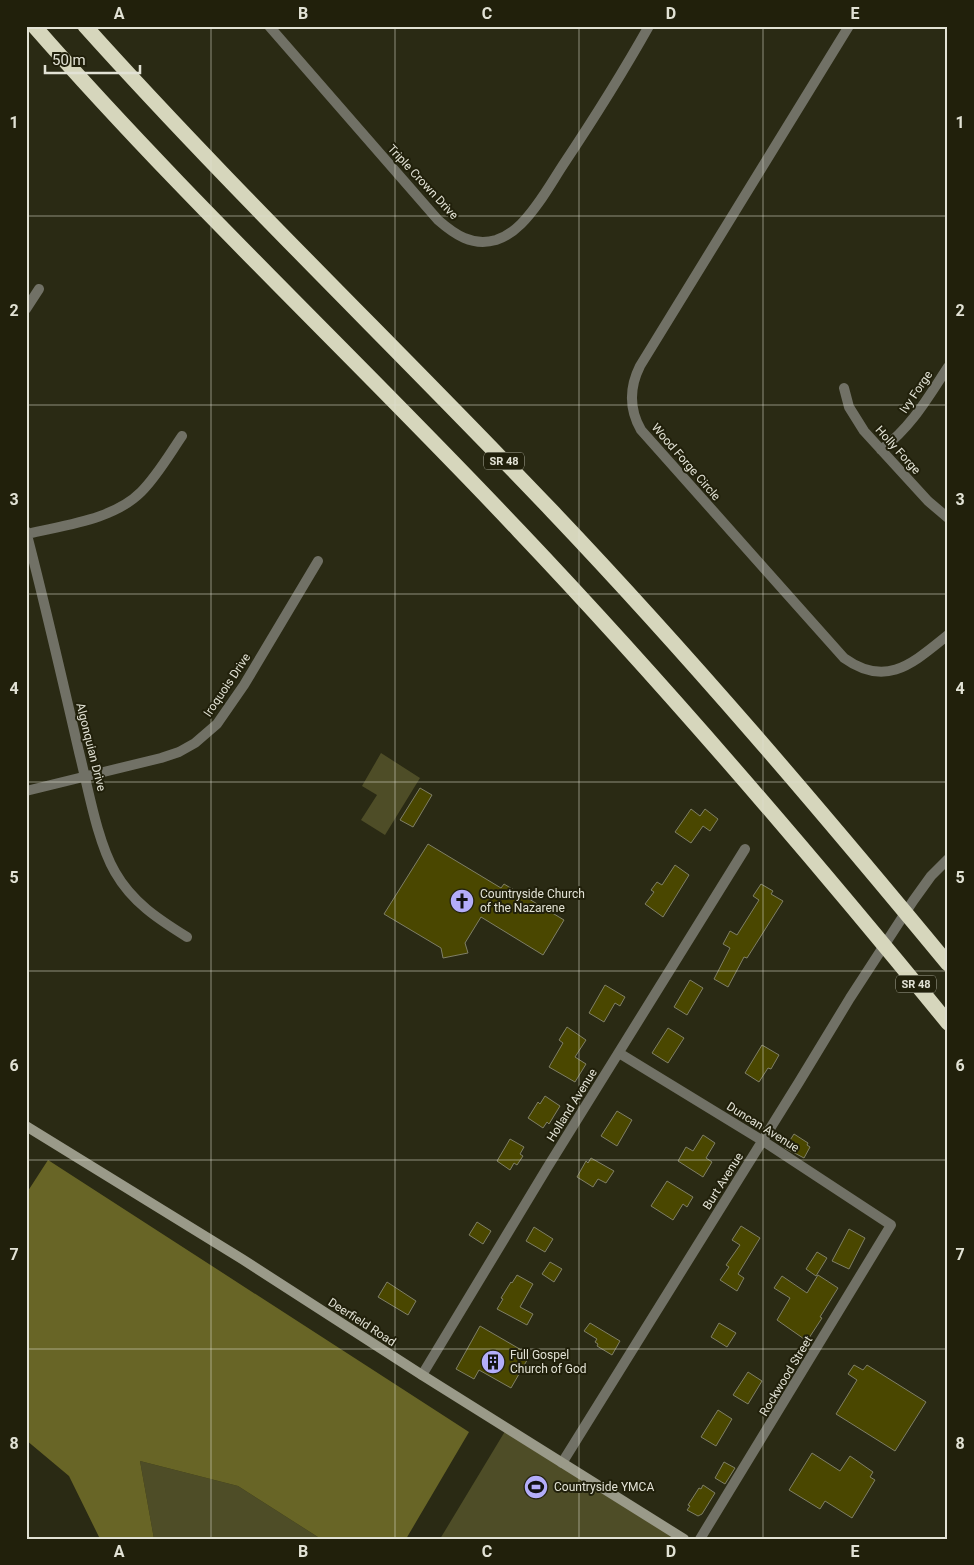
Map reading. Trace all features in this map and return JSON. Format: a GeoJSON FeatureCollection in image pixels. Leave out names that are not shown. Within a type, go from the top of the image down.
{"type":"FeatureCollection","features":[{"type":"Feature","properties":{"kind":"highway","name":"SR 48"},"geometry":{"type":"LineString","coordinates":[[34,26],[133,136],[425,434],[595,612],[728,760],[948,1023]]}},
{"type":"Feature","properties":{"kind":"highway","name":"SR 48"},"geometry":{"type":"LineString","coordinates":[[85,26],[196,147],[482,438],[664,631],[785,768],[948,964]]}},
{"type":"Feature","properties":{"kind":"street","name":"Triple Crown Drive"},"geometry":{"type":"LineString","coordinates":[[268,26],[438,220],[460,237],[488,242],[506,236],[533,209],[592,122],[650,26]]}},
{"type":"Feature","properties":{"kind":"street","name":"Wood Forge Circle"},"geometry":{"type":"LineString","coordinates":[[849,26],[640,366],[632,384],[632,403],[636,422],[641,430],[844,658],[869,671],[888,672],[897,670],[914,661],[948,635]]}},
{"type":"Feature","properties":{"kind":"street"},"geometry":{"type":"LineString","coordinates":[[26,310],[39,289]]}},
{"type":"Feature","properties":{"kind":"street","name":"Ivy Forge"},"geometry":{"type":"LineString","coordinates":[[881,450],[899,436],[911,423],[948,367]]}},
{"type":"Feature","properties":{"kind":"street","name":"Holly Forge"},"geometry":{"type":"LineString","coordinates":[[844,388],[853,416],[928,501],[948,518]]}},
{"type":"Feature","properties":{"kind":"street"},"geometry":{"type":"LineString","coordinates":[[27,532],[99,516],[126,504],[141,492],[154,477],[182,436]]}},
{"type":"Feature","properties":{"kind":"street","name":"Algonquian Drive"},"geometry":{"type":"LineString","coordinates":[[27,532],[85,777],[101,836],[114,871],[137,902],[160,920],[187,937]]}},
{"type":"Feature","properties":{"kind":"street","name":"Iroquois Drive"},"geometry":{"type":"LineString","coordinates":[[26,791],[161,758],[179,752],[203,737],[217,724],[244,685],[318,561]]}},
{"type":"Feature","properties":{"kind":"street","name":"Holland Avenue"},"geometry":{"type":"LineString","coordinates":[[422,1375],[745,849]]}},
{"type":"Feature","properties":{"kind":"street","name":"Burt Avenue"},"geometry":{"type":"LineString","coordinates":[[562,1463],[905,912],[932,876],[948,859]]}},
{"type":"Feature","properties":{"kind":"street","name":"Duncan Avenue"},"geometry":{"type":"LineString","coordinates":[[619,1053],[763,1141],[891,1225]]}},
{"type":"Feature","properties":{"kind":"street","name":"Deerfield Road"},"geometry":{"type":"LineString","coordinates":[[26,1126],[242,1259],[422,1375],[684,1539]]}},
{"type":"Feature","properties":{"kind":"street","name":"Rockwood Street"},"geometry":{"type":"LineString","coordinates":[[700,1539],[891,1225]]}},
{"type":"Feature","properties":{"kind":"shaded area"},"geometry":{"type":"Polygon","coordinates":[[[381,753],[420,778],[385,835],[361,820],[377,795],[362,786],[381,753]]]}},
{"type":"Feature","properties":{"kind":"shaded area"},"geometry":{"type":"Polygon","coordinates":[[[48,1160],[469,1432],[406,1539],[321,1539],[238,1486],[140,1461],[154,1539],[100,1539],[69,1476],[26,1440],[26,1194],[48,1160]]]}},
{"type":"Feature","properties":{"kind":"shaded area","name":"Countryside YMCA"},"geometry":{"type":"Polygon","coordinates":[[[507,1428],[684,1539],[440,1539],[507,1428]]]}},
{"type":"Feature","properties":{"kind":"shaded area"},"geometry":{"type":"Polygon","coordinates":[[[140,1461],[238,1486],[321,1539],[154,1539],[140,1461]]]}},
{"type":"Feature","properties":{"kind":"building"},"geometry":{"type":"Polygon","coordinates":[[[420,788],[432,795],[413,827],[400,820],[420,788]]]}},
{"type":"Feature","properties":{"kind":"building"},"geometry":{"type":"Polygon","coordinates":[[[691,809],[700,816],[705,809],[718,819],[710,831],[703,826],[691,843],[675,832],[691,809]]]}},
{"type":"Feature","properties":{"kind":"building","name":"Countryside Church of the Nazarene"},"geometry":{"type":"Polygon","coordinates":[[[428,844],[501,888],[504,884],[564,920],[543,955],[481,917],[465,943],[468,953],[443,958],[441,948],[384,914],[428,844]]]}},
{"type":"Feature","properties":{"kind":"building"},"geometry":{"type":"Polygon","coordinates":[[[675,865],[689,875],[663,917],[645,904],[654,892],[651,890],[657,882],[662,885],[675,865]]]}},
{"type":"Feature","properties":{"kind":"building"},"geometry":{"type":"Polygon","coordinates":[[[761,884],[773,891],[771,894],[783,901],[747,958],[744,957],[728,987],[714,979],[730,948],[723,944],[730,931],[737,935],[759,900],[753,896],[761,884]]]}},
{"type":"Feature","properties":{"kind":"building"},"geometry":{"type":"Polygon","coordinates":[[[690,980],[703,988],[687,1015],[674,1007],[690,980]]]}},
{"type":"Feature","properties":{"kind":"building"},"geometry":{"type":"Polygon","coordinates":[[[605,985],[625,997],[620,1006],[615,1003],[604,1022],[589,1013],[605,985]]]}},
{"type":"Feature","properties":{"kind":"building"},"geometry":{"type":"Polygon","coordinates":[[[567,1027],[586,1040],[575,1057],[586,1064],[575,1082],[549,1067],[563,1043],[559,1040],[567,1027]]]}},
{"type":"Feature","properties":{"kind":"building"},"geometry":{"type":"Polygon","coordinates":[[[668,1028],[684,1038],[668,1063],[652,1053],[668,1028]]]}},
{"type":"Feature","properties":{"kind":"building"},"geometry":{"type":"Polygon","coordinates":[[[762,1045],[779,1055],[771,1069],[768,1068],[759,1082],[745,1073],[762,1045]]]}},
{"type":"Feature","properties":{"kind":"building"},"geometry":{"type":"Polygon","coordinates":[[[545,1096],[560,1106],[549,1124],[547,1122],[543,1128],[528,1118],[538,1102],[540,1104],[545,1096]]]}},
{"type":"Feature","properties":{"kind":"building"},"geometry":{"type":"Polygon","coordinates":[[[617,1111],[632,1120],[617,1146],[601,1136],[617,1111]]]}},
{"type":"Feature","properties":{"kind":"building"},"geometry":{"type":"Polygon","coordinates":[[[794,1134],[808,1143],[807,1145],[810,1147],[804,1158],[785,1148],[794,1134]]]}},
{"type":"Feature","properties":{"kind":"building"},"geometry":{"type":"Polygon","coordinates":[[[703,1135],[715,1143],[706,1158],[712,1162],[703,1177],[678,1161],[686,1147],[693,1151],[703,1135]]]}},
{"type":"Feature","properties":{"kind":"building"},"geometry":{"type":"Polygon","coordinates":[[[510,1139],[524,1147],[520,1154],[523,1156],[517,1165],[514,1163],[510,1170],[497,1161],[510,1139]]]}},
{"type":"Feature","properties":{"kind":"building"},"geometry":{"type":"Polygon","coordinates":[[[591,1158],[614,1171],[606,1183],[598,1179],[593,1187],[577,1177],[586,1161],[588,1163],[591,1158]]]}},
{"type":"Feature","properties":{"kind":"building"},"geometry":{"type":"Polygon","coordinates":[[[667,1181],[693,1197],[687,1207],[683,1204],[673,1220],[651,1206],[667,1181]]]}},
{"type":"Feature","properties":{"kind":"building"},"geometry":{"type":"Polygon","coordinates":[[[477,1222],[491,1231],[483,1244],[469,1235],[477,1222]]]}},
{"type":"Feature","properties":{"kind":"building"},"geometry":{"type":"Polygon","coordinates":[[[741,1226],[760,1238],[738,1274],[744,1278],[737,1291],[720,1280],[729,1267],[726,1265],[740,1245],[732,1240],[741,1226]]]}},
{"type":"Feature","properties":{"kind":"building"},"geometry":{"type":"Polygon","coordinates":[[[534,1227],[553,1239],[545,1252],[526,1241],[534,1227]]]}},
{"type":"Feature","properties":{"kind":"building"},"geometry":{"type":"Polygon","coordinates":[[[849,1229],[865,1238],[849,1269],[832,1261],[849,1229]]]}},
{"type":"Feature","properties":{"kind":"building"},"geometry":{"type":"Polygon","coordinates":[[[817,1252],[827,1258],[816,1276],[806,1269],[817,1252]]]}},
{"type":"Feature","properties":{"kind":"building"},"geometry":{"type":"Polygon","coordinates":[[[550,1262],[562,1269],[554,1282],[542,1274],[550,1262]]]}},
{"type":"Feature","properties":{"kind":"building"},"geometry":{"type":"Polygon","coordinates":[[[517,1275],[533,1284],[520,1307],[533,1314],[527,1325],[497,1309],[503,1299],[501,1298],[517,1275]]]}},
{"type":"Feature","properties":{"kind":"building"},"geometry":{"type":"Polygon","coordinates":[[[818,1275],[838,1288],[807,1341],[777,1320],[790,1298],[774,1288],[782,1276],[807,1293],[818,1275]]]}},
{"type":"Feature","properties":{"kind":"building"},"geometry":{"type":"Polygon","coordinates":[[[387,1282],[416,1301],[408,1315],[378,1297],[387,1282]]]}},
{"type":"Feature","properties":{"kind":"building"},"geometry":{"type":"Polygon","coordinates":[[[590,1323],[620,1341],[612,1355],[597,1346],[598,1344],[595,1342],[597,1339],[584,1331],[590,1323]]]}},
{"type":"Feature","properties":{"kind":"building"},"geometry":{"type":"Polygon","coordinates":[[[719,1323],[736,1333],[727,1347],[711,1337],[719,1323]]]}},
{"type":"Feature","properties":{"kind":"building","name":"Full Gospel Church of God"},"geometry":{"type":"Polygon","coordinates":[[[480,1326],[530,1355],[511,1388],[479,1370],[474,1379],[456,1369],[480,1326]]]}},
{"type":"Feature","properties":{"kind":"building"},"geometry":{"type":"Polygon","coordinates":[[[854,1365],[863,1370],[867,1365],[926,1402],[895,1451],[836,1414],[857,1380],[848,1374],[854,1365]]]}},
{"type":"Feature","properties":{"kind":"building"},"geometry":{"type":"Polygon","coordinates":[[[748,1372],[762,1381],[748,1404],[733,1395],[748,1372]]]}},
{"type":"Feature","properties":{"kind":"building"},"geometry":{"type":"Polygon","coordinates":[[[718,1410],[732,1419],[716,1446],[701,1437],[718,1410]]]}},
{"type":"Feature","properties":{"kind":"building"},"geometry":{"type":"Polygon","coordinates":[[[812,1453],[840,1471],[850,1456],[873,1472],[870,1477],[875,1480],[852,1518],[825,1501],[820,1509],[789,1490],[812,1453]]]}},
{"type":"Feature","properties":{"kind":"building"},"geometry":{"type":"Polygon","coordinates":[[[724,1462],[735,1468],[725,1484],[715,1478],[724,1462]]]}},
{"type":"Feature","properties":{"kind":"building"},"geometry":{"type":"Polygon","coordinates":[[[703,1485],[715,1493],[702,1514],[698,1516],[687,1510],[690,1506],[688,1505],[703,1485]]]}},
{"type":"Feature","properties":{"kind":"place","name":"Countryside Church of the Nazarene"},"geometry":{"type":"Point","coordinates":[462,901]}},
{"type":"Feature","properties":{"kind":"place","name":"Full Gospel Church of God"},"geometry":{"type":"Point","coordinates":[493,1362]}},
{"type":"Feature","properties":{"kind":"place","name":"Countryside YMCA"},"geometry":{"type":"Point","coordinates":[536,1487]}}]}
